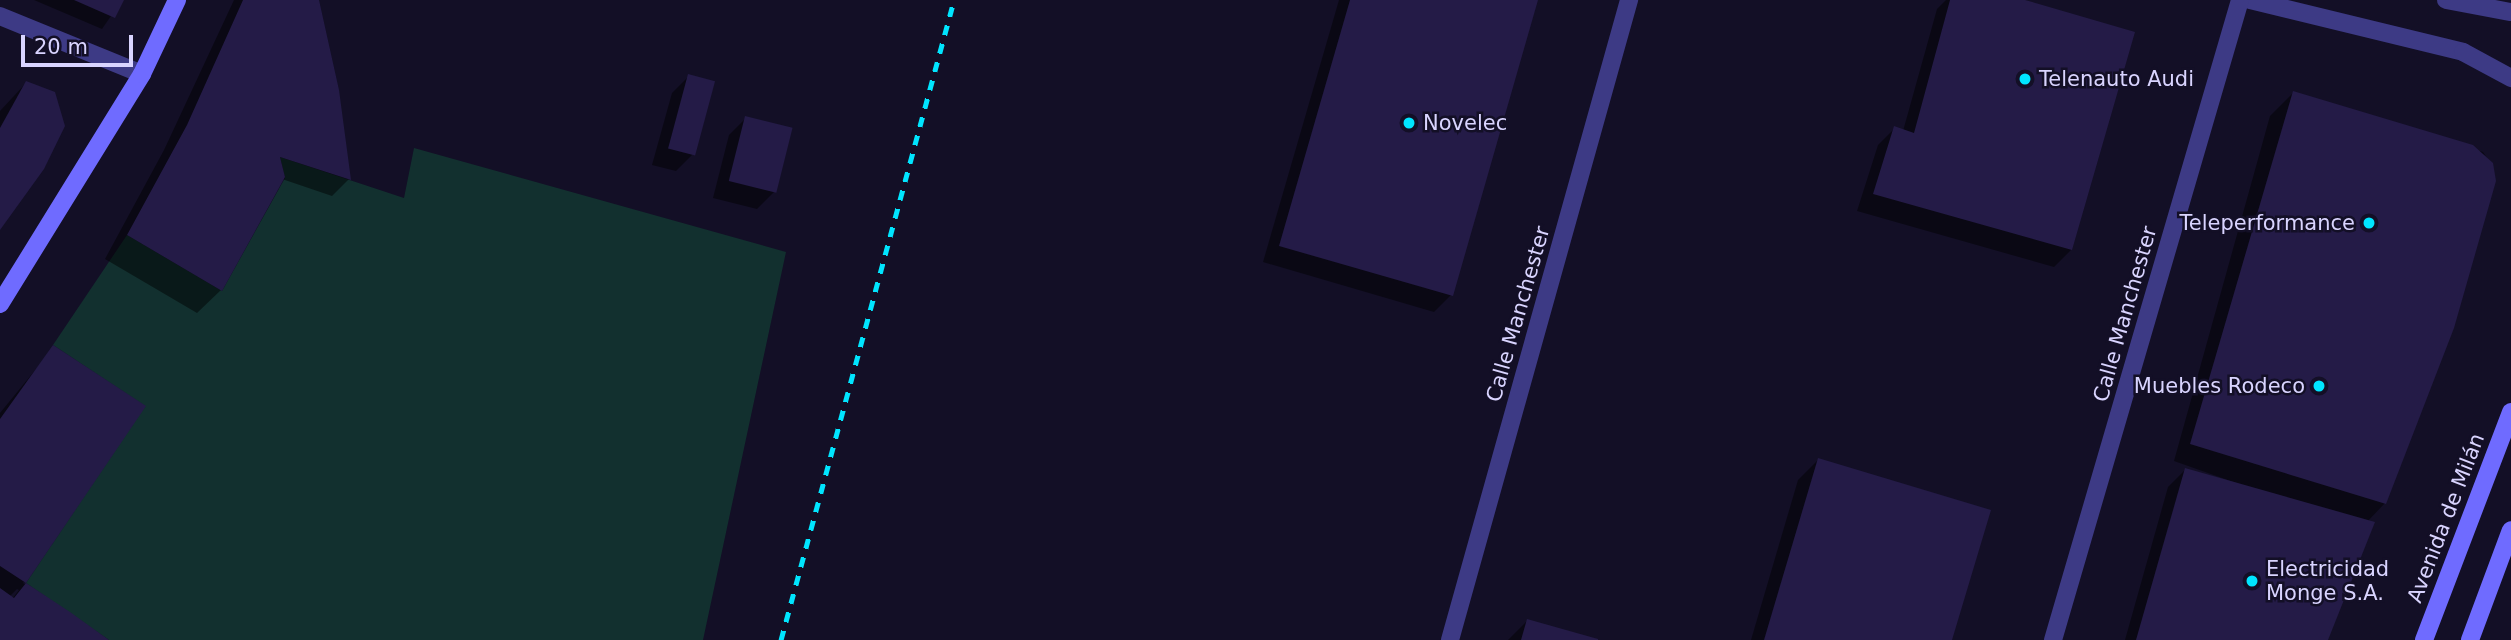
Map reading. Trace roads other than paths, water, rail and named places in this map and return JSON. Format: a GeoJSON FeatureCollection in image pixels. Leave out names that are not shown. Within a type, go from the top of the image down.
{"type":"FeatureCollection","features":[{"type":"Feature","properties":{"kind":"street"},"geometry":{"type":"LineString","coordinates":[[0,304],[142,74],[177,0]]}},
{"type":"Feature","properties":{"kind":"street","name":"Calle Manchester"},"geometry":{"type":"LineString","coordinates":[[1450,640],[1629,0]]}},
{"type":"Feature","properties":{"kind":"street","name":"Calle Manchester"},"geometry":{"type":"LineString","coordinates":[[2053,640],[2241,0]]}},
{"type":"Feature","properties":{"kind":"street"},"geometry":{"type":"LineString","coordinates":[[2250,0],[2463,52],[2511,78]]}},
{"type":"Feature","properties":{"kind":"street"},"geometry":{"type":"LineString","coordinates":[[2446,0],[2511,12]]}},
{"type":"Feature","properties":{"kind":"street"},"geometry":{"type":"LineString","coordinates":[[0,16],[142,74]]}},
{"type":"Feature","properties":{"kind":"street","name":"Avenida de Milán"},"geometry":{"type":"LineString","coordinates":[[2424,640],[2511,412]]}},
{"type":"Feature","properties":{"kind":"street"},"geometry":{"type":"LineString","coordinates":[[2470,640],[2511,530]]}},
{"type":"Feature","properties":{"kind":"railway"},"geometry":{"type":"LineString","coordinates":[[781,640],[954,0]]}},
{"type":"Feature","properties":{"kind":"place","name":"Telenauto Audi"},"geometry":{"type":"Point","coordinates":[2025,79]}},
{"type":"Feature","properties":{"kind":"place","name":"Novelec"},"geometry":{"type":"Point","coordinates":[1409,123]}},
{"type":"Feature","properties":{"kind":"place","name":"Teleperformance"},"geometry":{"type":"Point","coordinates":[2369,223]}},
{"type":"Feature","properties":{"kind":"place","name":"Muebles Rodeco"},"geometry":{"type":"Point","coordinates":[2319,386]}},
{"type":"Feature","properties":{"kind":"place","name":"Electricidad Monge S.A."},"geometry":{"type":"Point","coordinates":[2252,581]}}]}
